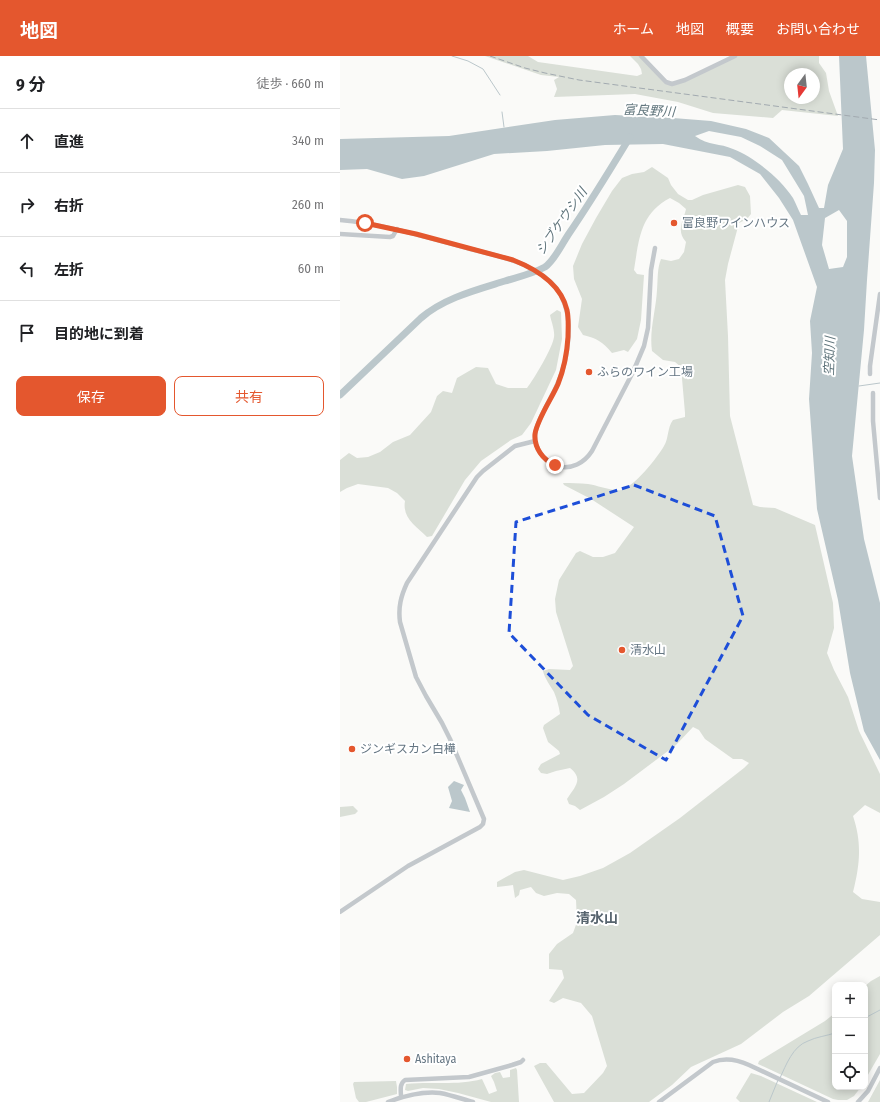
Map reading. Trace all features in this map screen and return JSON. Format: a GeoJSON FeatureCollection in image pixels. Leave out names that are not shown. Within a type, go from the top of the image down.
{"type":"FeatureCollection","features":[{"type":"Feature","properties":{"kind":"street"},"geometry":{"type":"LineString","coordinates":[[641,56],[666,82],[672,84],[685,80],[735,56]]}},
{"type":"Feature","properties":{"kind":"street"},"geometry":{"type":"LineString","coordinates":[[340,220],[397,229],[522,264],[538,272],[557,289],[566,305],[568,320],[566,356],[557,386],[537,426],[535,435],[539,452],[542,456],[550,463],[569,467],[578,464],[592,451],[633,372],[644,346],[648,328],[651,270],[655,248]]}},
{"type":"Feature","properties":{"kind":"street"},"geometry":{"type":"LineString","coordinates":[[340,234],[390,237],[394,236],[397,229]]}},
{"type":"Feature","properties":{"kind":"street"},"geometry":{"type":"LineString","coordinates":[[870,374],[880,294]]}},
{"type":"Feature","properties":{"kind":"street"},"geometry":{"type":"LineString","coordinates":[[873,393],[873,421],[880,498]]}},
{"type":"Feature","properties":{"kind":"street"},"geometry":{"type":"LineString","coordinates":[[340,912],[408,866],[483,824],[484,819],[454,749],[442,723],[416,677],[400,622],[400,603],[408,583],[477,477],[515,446],[536,441]]}},
{"type":"Feature","properties":{"kind":"street"},"geometry":{"type":"LineString","coordinates":[[659,1102],[713,1062],[727,1059],[740,1061],[828,1102]]}},
{"type":"Feature","properties":{"kind":"street"},"geometry":{"type":"LineString","coordinates":[[401,1097],[401,1085],[405,1080],[469,1078],[512,1065],[523,1060]]}},
{"type":"Feature","properties":{"kind":"street"},"geometry":{"type":"LineString","coordinates":[[858,1102],[868,1091],[880,1068]]}},
{"type":"Feature","properties":{"kind":"street"},"geometry":{"type":"LineString","coordinates":[[388,1102],[401,1097],[422,1093],[438,1093],[473,1102]]}},
{"type":"Feature","properties":{"kind":"highlighted area"},"geometry":{"type":"Polygon","coordinates":[[[634,485],[715,516],[743,616],[666,760],[588,715],[509,633],[516,522],[634,485]]]}},
{"type":"Feature","properties":{"kind":"shaded area"},"geometry":{"type":"Polygon","coordinates":[[[485,56],[528,56],[538,62],[637,76],[642,74],[641,69],[630,56],[641,56],[662,79],[672,84],[735,56],[819,56],[819,63],[826,73],[829,91],[838,116],[782,110],[773,118],[713,113],[678,102],[635,94],[554,97],[557,89],[554,80],[559,77],[541,75],[485,56]]]}},
{"type":"Feature","properties":{"kind":"shaded area"},"geometry":{"type":"Polygon","coordinates":[[[652,167],[668,178],[678,194],[688,200],[738,185],[745,187],[750,196],[751,214],[747,219],[739,223],[725,280],[730,416],[753,505],[775,508],[815,525],[833,603],[834,628],[827,653],[848,697],[859,731],[880,774],[880,813],[865,805],[853,816],[858,835],[859,854],[853,892],[862,899],[880,902],[880,935],[809,996],[783,1012],[741,1044],[691,1067],[672,1085],[649,1102],[554,1102],[534,1066],[540,1063],[546,1063],[572,1094],[584,1093],[603,1073],[607,1066],[592,1016],[581,1003],[563,998],[554,1003],[549,1001],[564,978],[562,970],[549,969],[549,954],[557,944],[573,933],[577,922],[576,900],[569,894],[557,893],[544,896],[536,893],[531,887],[520,890],[519,895],[515,898],[513,885],[497,887],[497,882],[515,872],[524,870],[563,880],[603,868],[630,853],[680,818],[749,763],[742,759],[733,759],[705,739],[699,730],[693,727],[676,745],[624,784],[580,810],[569,804],[567,799],[577,783],[577,776],[570,768],[547,774],[541,773],[538,769],[541,764],[560,754],[559,751],[548,742],[543,728],[544,725],[560,714],[554,692],[543,671],[549,669],[570,670],[573,666],[556,612],[555,599],[559,580],[576,553],[580,551],[593,557],[603,557],[615,553],[634,527],[563,483],[588,484],[618,490],[626,488],[645,471],[661,451],[666,443],[673,420],[685,417],[681,367],[675,362],[663,360],[652,351],[651,343],[658,270],[661,259],[671,261],[679,259],[684,252],[686,242],[681,234],[681,230],[686,209],[679,203],[670,198],[660,204],[652,212],[643,228],[634,270],[637,274],[644,275],[641,320],[637,339],[628,352],[624,350],[612,353],[599,341],[583,335],[578,327],[582,299],[574,279],[573,266],[582,244],[612,191],[622,178],[632,174],[644,172],[652,167]]]}},
{"type":"Feature","properties":{"kind":"shaded area"},"geometry":{"type":"Polygon","coordinates":[[[557,310],[561,312],[562,339],[556,370],[531,423],[522,435],[511,440],[481,461],[465,480],[432,536],[427,537],[414,525],[406,512],[405,501],[397,493],[388,488],[358,484],[340,492],[340,460],[349,453],[357,458],[368,457],[380,452],[393,442],[410,435],[431,412],[437,396],[443,391],[452,393],[457,378],[476,367],[488,368],[496,384],[508,388],[527,388],[543,363],[553,342],[554,331],[550,315],[557,310]]]}},
{"type":"Feature","properties":{"kind":"shaded area"},"geometry":{"type":"Polygon","coordinates":[[[353,806],[358,811],[355,814],[340,817],[340,807],[353,806]]]}},
{"type":"Feature","properties":{"kind":"shaded area"},"geometry":{"type":"Polygon","coordinates":[[[880,976],[880,1054],[868,1075],[868,984],[880,976]]]}},
{"type":"Feature","properties":{"kind":"shaded area"},"geometry":{"type":"Polygon","coordinates":[[[832,1015],[832,1090],[859,1090],[854,1096],[847,1100],[833,1099],[758,1064],[759,1061],[832,1015]]]}},
{"type":"Feature","properties":{"kind":"shaded area"},"geometry":{"type":"Polygon","coordinates":[[[516,1068],[519,1102],[491,1102],[439,1089],[423,1088],[408,1091],[405,1090],[406,1084],[454,1083],[482,1079],[489,1094],[497,1091],[491,1076],[500,1072],[503,1078],[510,1077],[510,1070],[516,1068]]]}},
{"type":"Feature","properties":{"kind":"shaded area"},"geometry":{"type":"Polygon","coordinates":[[[751,1073],[761,1076],[817,1102],[740,1102],[736,1098],[751,1073]]]}},
{"type":"Feature","properties":{"kind":"shaded area"},"geometry":{"type":"Polygon","coordinates":[[[880,1080],[880,1102],[868,1102],[880,1080]]]}},
{"type":"Feature","properties":{"kind":"shaded area"},"geometry":{"type":"Polygon","coordinates":[[[396,1081],[397,1094],[366,1102],[359,1102],[356,1098],[353,1084],[354,1082],[396,1081]]]}},
{"type":"Feature","properties":{"kind":"water","name":"空知川"},"geometry":{"type":"Polygon","coordinates":[[[839,56],[866,56],[875,150],[874,183],[864,330],[852,456],[864,539],[880,603],[880,760],[864,731],[850,673],[838,600],[817,509],[809,399],[812,353],[810,321],[817,287],[793,220],[779,198],[760,174],[730,157],[663,144],[605,145],[547,151],[494,154],[424,176],[402,179],[367,169],[340,170],[340,139],[449,136],[555,120],[615,115],[673,118],[711,121],[746,129],[769,138],[799,166],[819,208],[824,208],[828,185],[843,149],[839,56]],[[709,131],[695,136],[710,143],[733,149],[750,157],[782,183],[793,198],[801,215],[808,215],[804,196],[782,160],[760,146],[741,137],[709,131]],[[839,210],[825,218],[822,245],[829,269],[843,267],[847,257],[847,221],[839,210]]]}},
{"type":"Feature","properties":{"kind":"water"},"geometry":{"type":"Polygon","coordinates":[[[454,781],[464,785],[461,790],[470,812],[449,808],[452,801],[448,787],[454,781]]]}},
{"type":"Feature","properties":{"kind":"waterway"},"geometry":{"type":"LineString","coordinates":[[452,56],[468,61],[483,69],[500,95]]}},
{"type":"Feature","properties":{"kind":"waterway"},"geometry":{"type":"LineString","coordinates":[[502,112],[504,127]]}},
{"type":"Feature","properties":{"kind":"waterway","name":"シブケウシ川"},"geometry":{"type":"LineString","coordinates":[[340,395],[430,311],[461,295],[545,267],[555,257],[630,137]]}},
{"type":"Feature","properties":{"kind":"waterway"},"geometry":{"type":"LineString","coordinates":[[859,386],[880,383]]}},
{"type":"Feature","properties":{"kind":"waterway"},"geometry":{"type":"LineString","coordinates":[[868,1016],[880,1010]]}},
{"type":"Feature","properties":{"kind":"waterway"},"geometry":{"type":"LineString","coordinates":[[780,1078],[791,1056],[798,1047],[803,1043],[832,1034]]}},
{"type":"Feature","properties":{"kind":"waterway"},"geometry":{"type":"LineString","coordinates":[[769,1102],[778,1080]]}},
{"type":"Feature","properties":{"kind":"railway"},"geometry":{"type":"LineString","coordinates":[[490,56],[525,68],[579,80],[880,120]]}},
{"type":"Feature","properties":{"kind":"place","name":"富良野ワインハウス"},"geometry":{"type":"Point","coordinates":[674,223]}},
{"type":"Feature","properties":{"kind":"place","name":"ふらのワイン工場"},"geometry":{"type":"Point","coordinates":[589,372]}},
{"type":"Feature","properties":{"kind":"place","name":"清水山"},"geometry":{"type":"Point","coordinates":[622,650]}},
{"type":"Feature","properties":{"kind":"place","name":"ジンギスカン白樺"},"geometry":{"type":"Point","coordinates":[352,749]}},
{"type":"Feature","properties":{"kind":"place","name":"Ashitaya"},"geometry":{"type":"Point","coordinates":[407,1059]}},
{"type":"Feature","properties":{"kind":"district","name":"清水山"},"geometry":{"type":"Point","coordinates":[597,918]}},
{"type":"Feature","properties":{"kind":"route"},"geometry":{"type":"LineString","coordinates":[[365,223],[416,234],[513,260],[538,272],[557,289],[566,305],[568,315],[567,347],[564,364],[557,386],[537,426],[535,438],[539,452],[546,460],[555,465]]}},
{"type":"Feature","properties":{"kind":"water label","name":"富良野川"},"geometry":{"type":"Point","coordinates":[649,110]}}]}
